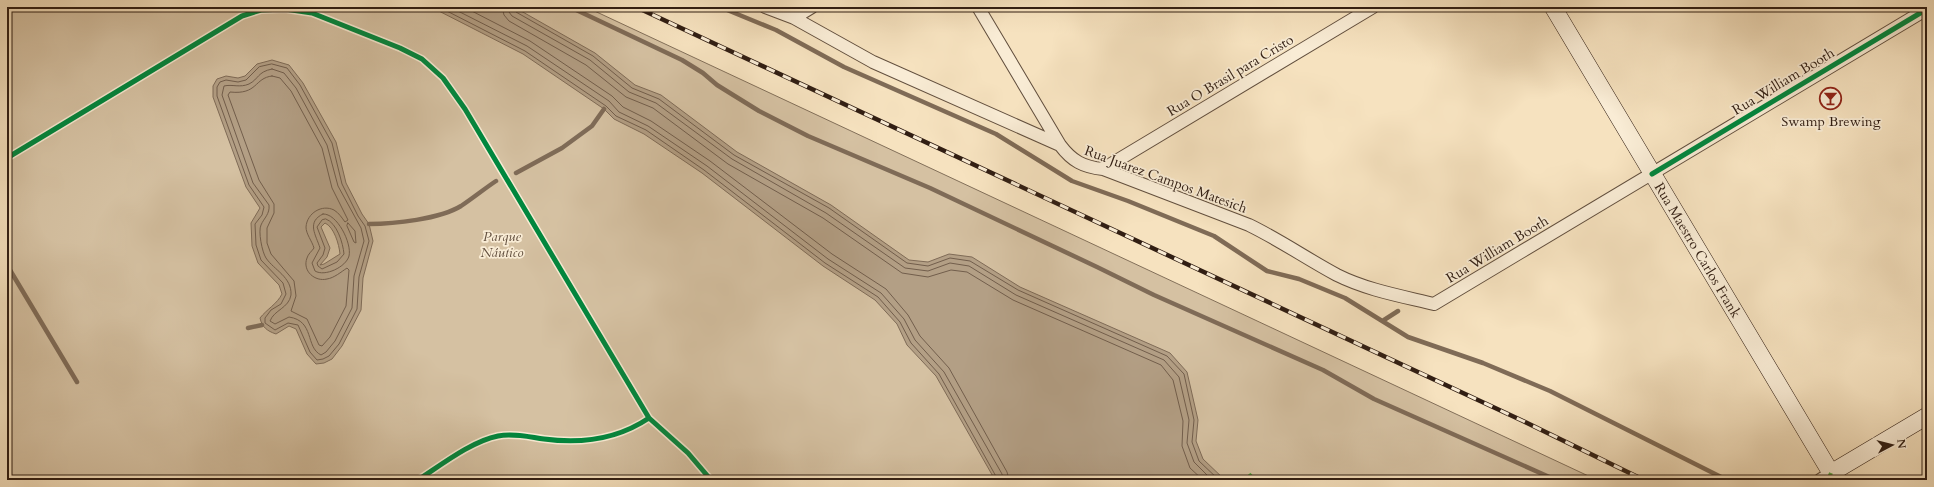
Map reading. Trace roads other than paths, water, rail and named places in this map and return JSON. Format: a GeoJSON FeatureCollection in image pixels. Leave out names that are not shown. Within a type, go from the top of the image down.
{"type":"FeatureCollection","features":[{"type":"Feature","properties":{"kind":"street","name":"Rua Juarez Campos Matesich"},"geometry":{"type":"LineString","coordinates":[[765,7],[794,18],[873,62],[1060,145],[1072,159],[1080,164],[1103,169],[1249,225],[1268,234],[1339,275],[1385,292],[1434,304]]}},
{"type":"Feature","properties":{"kind":"street"},"geometry":{"type":"LineString","coordinates":[[794,18],[812,7]]}},
{"type":"Feature","properties":{"kind":"street"},"geometry":{"type":"LineString","coordinates":[[978,7],[1060,145]]}},
{"type":"Feature","properties":{"kind":"street","name":"Rua O Brasil para Cristo"},"geometry":{"type":"LineString","coordinates":[[1103,169],[1373,7]]}},
{"type":"Feature","properties":{"kind":"street","name":"Rua Maestro Carlos Frank"},"geometry":{"type":"LineString","coordinates":[[1553,7],[1652,174],[1825,477]]}},
{"type":"Feature","properties":{"kind":"street","name":"Rua William Booth"},"geometry":{"type":"LineString","coordinates":[[1434,304],[1927,10]]}},
{"type":"Feature","properties":{"kind":"street"},"geometry":{"type":"LineString","coordinates":[[1825,477],[1927,416]]}},
{"type":"Feature","properties":{"kind":"water"},"geometry":{"type":"Polygon","coordinates":[[[431,7],[514,7],[595,53],[635,85],[661,95],[737,152],[831,205],[909,260],[928,262],[949,254],[972,257],[1020,287],[1170,353],[1187,372],[1198,420],[1196,441],[1203,459],[1225,480],[995,480],[936,376],[907,345],[897,324],[875,300],[823,266],[702,173],[644,134],[614,119],[604,109],[523,54],[431,7]]]}},
{"type":"Feature","properties":{"kind":"water"},"geometry":{"type":"Polygon","coordinates":[[[272,60],[289,65],[303,83],[336,142],[346,183],[362,214],[369,224],[373,241],[363,278],[361,310],[342,346],[332,359],[324,363],[316,364],[307,354],[296,329],[289,326],[276,334],[265,328],[260,318],[282,294],[279,285],[258,263],[252,246],[251,223],[260,208],[246,187],[213,97],[213,86],[217,79],[226,76],[238,78],[245,76],[257,64],[272,60]],[[325,223],[321,227],[330,248],[327,257],[320,265],[340,254],[336,236],[325,223]]]}},
{"type":"Feature","properties":{"kind":"waterway"},"geometry":{"type":"LineString","coordinates":[[570,7],[682,60],[703,73],[717,85],[759,111],[808,136],[930,188],[1154,295],[1323,370],[1374,399],[1556,480]]}},
{"type":"Feature","properties":{"kind":"waterway"},"geometry":{"type":"LineString","coordinates":[[720,7],[776,30],[844,67],[996,134],[1072,181],[1128,201],[1214,236],[1267,271],[1299,279],[1345,298],[1408,337],[1483,363],[1550,391],[1727,480]]}},
{"type":"Feature","properties":{"kind":"waterway"},"geometry":{"type":"LineString","coordinates":[[516,173],[562,148],[592,126],[604,109]]}},
{"type":"Feature","properties":{"kind":"waterway"},"geometry":{"type":"LineString","coordinates":[[369,224],[404,222],[452,211],[496,181]]}},
{"type":"Feature","properties":{"kind":"waterway"},"geometry":{"type":"LineString","coordinates":[[7,265],[77,382]]}},
{"type":"Feature","properties":{"kind":"waterway"},"geometry":{"type":"LineString","coordinates":[[1384,320],[1398,311]]}},
{"type":"Feature","properties":{"kind":"waterway"},"geometry":{"type":"LineString","coordinates":[[248,328],[262,325]]}},
{"type":"Feature","properties":{"kind":"railway"},"geometry":{"type":"LineString","coordinates":[[636,7],[1523,421],[1644,480]]}},
{"type":"Feature","properties":{"kind":"place","name":"Swamp Brewing"},"geometry":{"type":"Point","coordinates":[1831,99]}},
{"type":"Feature","properties":{"kind":"park label","name":"Parque Náutico"},"geometry":{"type":"Point","coordinates":[502,244]}}]}
